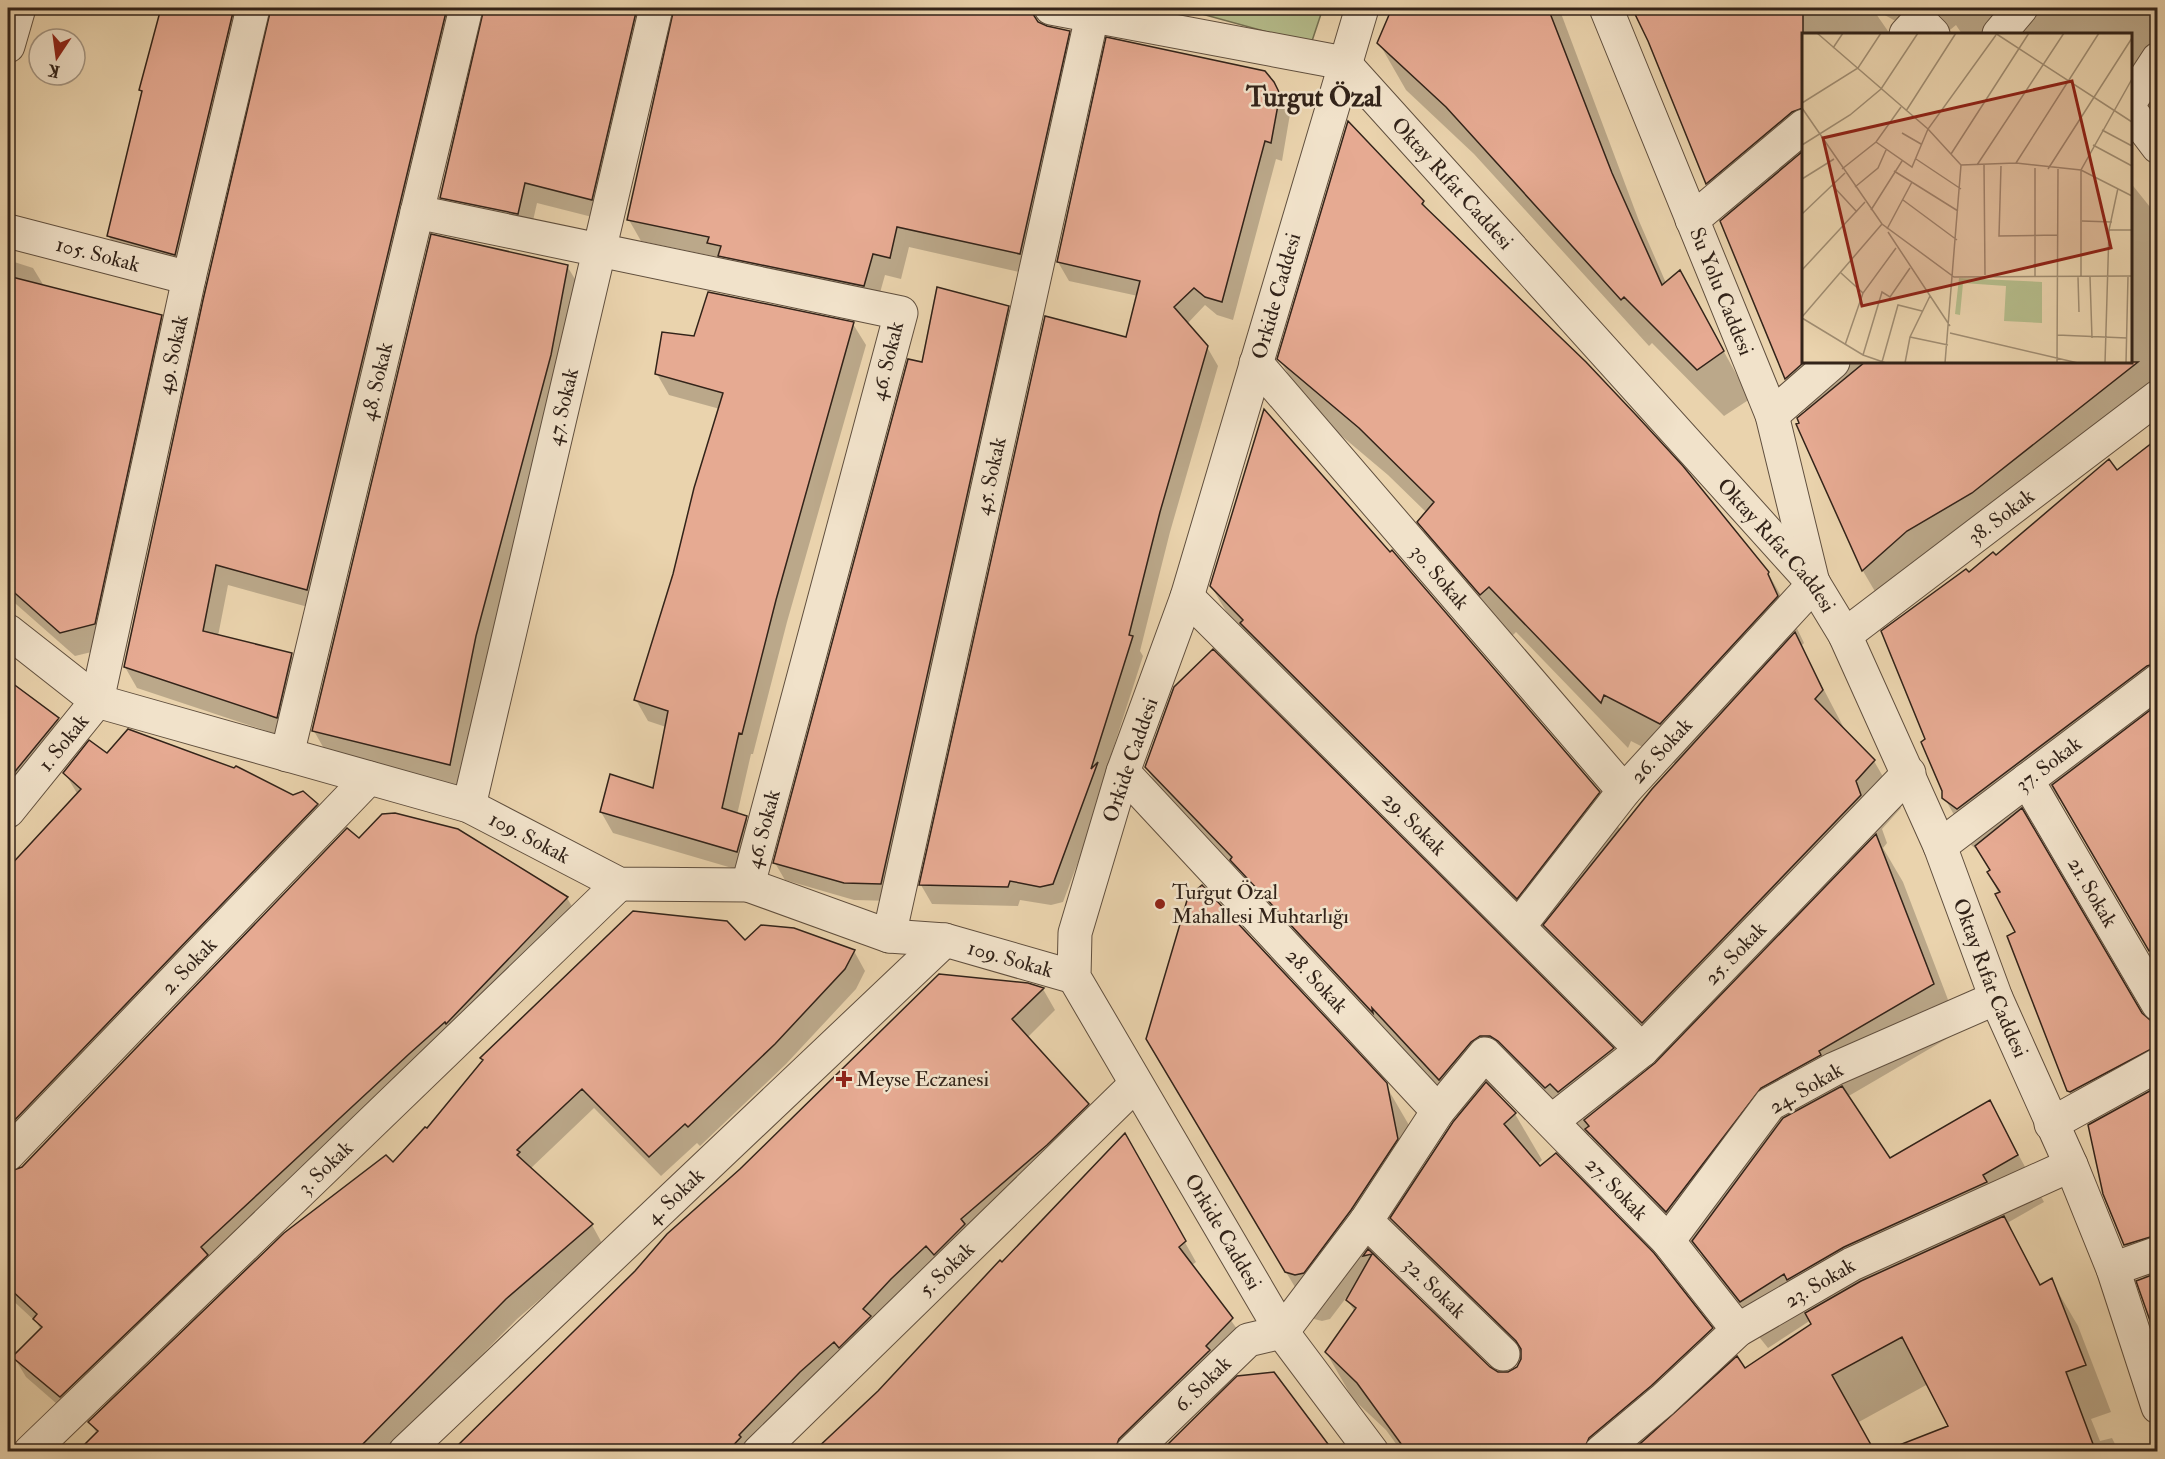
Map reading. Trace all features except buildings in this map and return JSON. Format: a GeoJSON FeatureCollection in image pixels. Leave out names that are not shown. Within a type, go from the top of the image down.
{"type":"FeatureCollection","features":[{"type":"Feature","properties":{"kind":"street"},"geometry":{"type":"LineString","coordinates":[[8,46],[19,8]]}},
{"type":"Feature","properties":{"kind":"street","name":"49. Sokak"},"geometry":{"type":"LineString","coordinates":[[97,701],[189,278],[253,8]]}},
{"type":"Feature","properties":{"kind":"street","name":"48. Sokak"},"geometry":{"type":"LineString","coordinates":[[287,755],[466,8]]}},
{"type":"Feature","properties":{"kind":"street","name":"47. Sokak"},"geometry":{"type":"LineString","coordinates":[[469,806],[656,8]]}},
{"type":"Feature","properties":{"kind":"street"},"geometry":{"type":"LineString","coordinates":[[1051,8],[1344,63]]}},
{"type":"Feature","properties":{"kind":"street","name":"Orkide Caddesi"},"geometry":{"type":"LineString","coordinates":[[1362,8],[1187,597],[1123,772],[1074,933],[1074,976],[1135,1084],[1282,1332],[1372,1452]]}},
{"type":"Feature","properties":{"kind":"street","name":"Su Yolu Caddesi"},"geometry":{"type":"LineString","coordinates":[[1606,8],[1772,415],[1814,584]]}},
{"type":"Feature","properties":{"kind":"street"},"geometry":{"type":"LineString","coordinates":[[2000,33],[2021,8]]}},
{"type":"Feature","properties":{"kind":"street","name":"45. Sokak"},"geometry":{"type":"LineString","coordinates":[[889,936],[1092,16]]}},
{"type":"Feature","properties":{"kind":"street"},"geometry":{"type":"LineString","coordinates":[[1907,33],[1919,20],[1932,33]]}},
{"type":"Feature","properties":{"kind":"street"},"geometry":{"type":"LineString","coordinates":[[2132,99],[2157,59]]}},
{"type":"Feature","properties":{"kind":"street","name":"Oktay Rıfat Caddesi"},"geometry":{"type":"LineString","coordinates":[[1344,63],[1814,584],[1845,635],[1909,773],[1940,846],[1996,998],[2050,1124],[2071,1165],[2113,1269],[2157,1407]]}},
{"type":"Feature","properties":{"kind":"street"},"geometry":{"type":"LineString","coordinates":[[2132,113],[2157,147]]}},
{"type":"Feature","properties":{"kind":"street"},"geometry":{"type":"LineString","coordinates":[[1692,219],[1802,127]]}},
{"type":"Feature","properties":{"kind":"street","name":"46. Sokak"},"geometry":{"type":"LineString","coordinates":[[417,212],[901,313],[748,885]]}},
{"type":"Feature","properties":{"kind":"street","name":"105. Sokak"},"geometry":{"type":"LineString","coordinates":[[8,231],[189,278]]}},
{"type":"Feature","properties":{"kind":"street","name":"30. Sokak"},"geometry":{"type":"LineString","coordinates":[[1256,363],[1624,791]]}},
{"type":"Feature","properties":{"kind":"street"},"geometry":{"type":"LineString","coordinates":[[1772,415],[1832,363]]}},
{"type":"Feature","properties":{"kind":"street","name":"38. Sokak"},"geometry":{"type":"LineString","coordinates":[[1845,635],[2157,397]]}},
{"type":"Feature","properties":{"kind":"street","name":"26. Sokak"},"geometry":{"type":"LineString","coordinates":[[1519,926],[1624,791],[1814,584]]}},
{"type":"Feature","properties":{"kind":"street","name":"29. Sokak"},"geometry":{"type":"LineString","coordinates":[[1187,597],[1642,1050]]}},
{"type":"Feature","properties":{"kind":"street","name":"109. Sokak"},"geometry":{"type":"LineString","coordinates":[[8,631],[97,701],[469,806],[619,884],[748,885],[889,936],[945,940],[1074,976]]}},
{"type":"Feature","properties":{"kind":"street","name":"37. Sokak"},"geometry":{"type":"LineString","coordinates":[[1940,846],[2157,681]]}},
{"type":"Feature","properties":{"kind":"street","name":"1. Sokak"},"geometry":{"type":"LineString","coordinates":[[8,811],[97,701]]}},
{"type":"Feature","properties":{"kind":"street","name":"28. Sokak"},"geometry":{"type":"LineString","coordinates":[[1123,772],[1438,1111]]}},
{"type":"Feature","properties":{"kind":"street","name":"25. Sokak"},"geometry":{"type":"LineString","coordinates":[[1552,1122],[1642,1050],[1909,773]]}},
{"type":"Feature","properties":{"kind":"street","name":"2. Sokak"},"geometry":{"type":"LineString","coordinates":[[8,1154],[369,778]]}},
{"type":"Feature","properties":{"kind":"street","name":"21. Sokak"},"geometry":{"type":"LineString","coordinates":[[2027,780],[2157,1004]]}},
{"type":"Feature","properties":{"kind":"street","name":"3. Sokak"},"geometry":{"type":"LineString","coordinates":[[30,1452],[619,884]]}},
{"type":"Feature","properties":{"kind":"street","name":"4. Sokak"},"geometry":{"type":"LineString","coordinates":[[405,1452],[945,940]]}},
{"type":"Feature","properties":{"kind":"street","name":"24. Sokak"},"geometry":{"type":"LineString","coordinates":[[1668,1241],[1770,1104],[1834,1069],[1996,998]]}},
{"type":"Feature","properties":{"kind":"street","name":"27. Sokak"},"geometry":{"type":"LineString","coordinates":[[1438,1111],[1485,1054],[1668,1241],[1738,1330]]}},
{"type":"Feature","properties":{"kind":"street"},"geometry":{"type":"LineString","coordinates":[[2050,1124],[2157,1065]]}},
{"type":"Feature","properties":{"kind":"street","name":"5. Sokak"},"geometry":{"type":"LineString","coordinates":[[759,1452],[1135,1084]]}},
{"type":"Feature","properties":{"kind":"street"},"geometry":{"type":"LineString","coordinates":[[1282,1332],[1366,1221],[1438,1111]]}},
{"type":"Feature","properties":{"kind":"street","name":"23. Sokak"},"geometry":{"type":"LineString","coordinates":[[1601,1452],[1663,1400],[1738,1330],[1852,1264],[2071,1165]]}},
{"type":"Feature","properties":{"kind":"street","name":"32. Sokak"},"geometry":{"type":"LineString","coordinates":[[1366,1221],[1503,1354]]}},
{"type":"Feature","properties":{"kind":"street"},"geometry":{"type":"LineString","coordinates":[[2113,1269],[2157,1253]]}},
{"type":"Feature","properties":{"kind":"street","name":"6. Sokak"},"geometry":{"type":"LineString","coordinates":[[1132,1452],[1248,1340],[1282,1332]]}},
{"type":"Feature","properties":{"kind":"street"},"geometry":{"type":"LineString","coordinates":[[8,1436],[22,1452]]}},
{"type":"Feature","properties":{"kind":"green space"},"geometry":{"type":"Polygon","coordinates":[[[1180,8],[1323,8],[1311,44],[1180,8]]]}},
{"type":"Feature","properties":{"kind":"place","name":"Turgut Özal Mahallesi Muhtarlığı"},"geometry":{"type":"Point","coordinates":[1160,904]}},
{"type":"Feature","properties":{"kind":"place","name":"Meyse Eczanesi"},"geometry":{"type":"Point","coordinates":[844,1079]}},
{"type":"Feature","properties":{"kind":"district","name":"Turgut Özal"},"geometry":{"type":"Point","coordinates":[1314,97]}}]}
